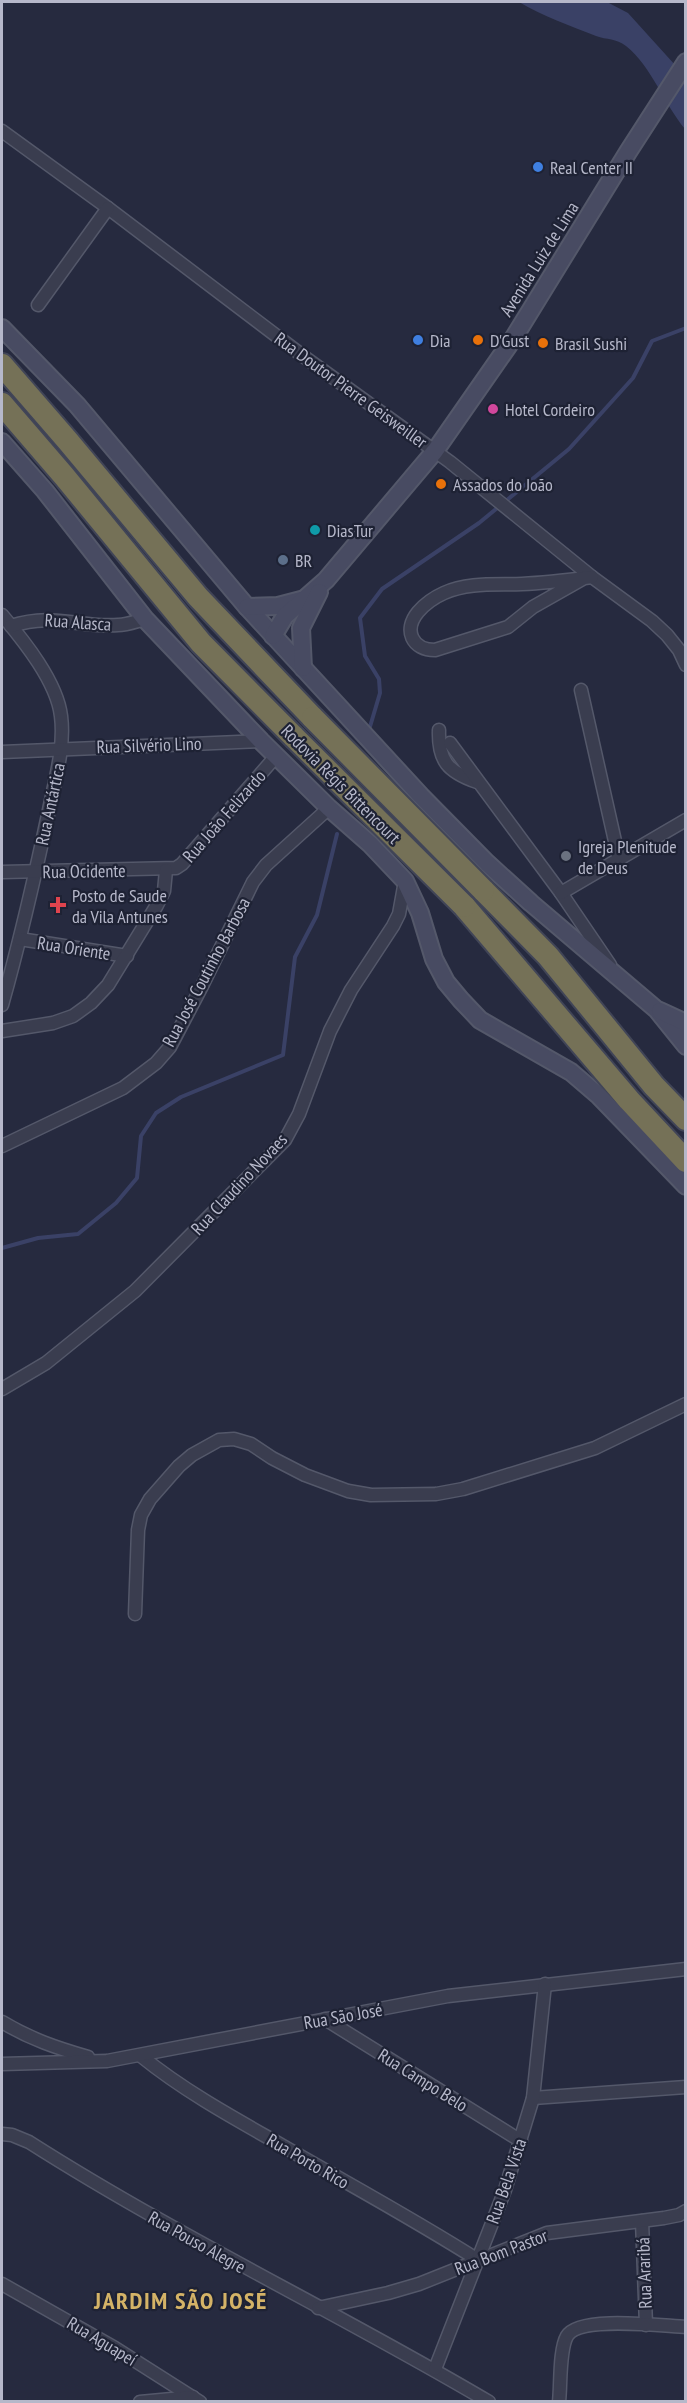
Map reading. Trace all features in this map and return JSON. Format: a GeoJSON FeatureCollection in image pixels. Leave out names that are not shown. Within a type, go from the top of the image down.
{"type":"FeatureCollection","features":[{"type":"Feature","properties":{"kind":"highway","name":"Rodovia Régis Bittencourt"},"geometry":{"type":"LineString","coordinates":[[2,365],[198,597],[313,718],[548,956],[654,1086],[686,1119]]}},
{"type":"Feature","properties":{"kind":"highway","name":"Rodovia Régis Bittencourt"},"geometry":{"type":"LineString","coordinates":[[2,404],[201,643],[465,906],[629,1100],[686,1161]]}},
{"type":"Feature","properties":{"kind":"street","name":"Avenida Luiz de Lima"},"geometry":{"type":"LineString","coordinates":[[273,636],[285,616],[326,580],[435,452],[513,339],[686,62]]}},
{"type":"Feature","properties":{"kind":"street","name":"Rua Doutor Pierre Geisweiller"},"geometry":{"type":"LineString","coordinates":[[2,130],[435,452],[508,509],[589,577],[667,635],[679,650],[686,665]]}},
{"type":"Feature","properties":{"kind":"street"},"geometry":{"type":"LineString","coordinates":[[38,305],[108,208]]}},
{"type":"Feature","properties":{"kind":"street"},"geometry":{"type":"LineString","coordinates":[[2,328],[77,405],[247,607],[421,796],[531,903],[657,1010],[686,1046]]}},
{"type":"Feature","properties":{"kind":"street"},"geometry":{"type":"LineString","coordinates":[[2,442],[52,501],[145,619],[261,741],[329,808],[370,844],[405,881],[420,913],[434,959],[446,982],[461,1000],[480,1020],[571,1072],[599,1096],[686,1186]]}},
{"type":"Feature","properties":{"kind":"street"},"geometry":{"type":"LineString","coordinates":[[589,577],[533,607],[515,622],[499,631],[435,650],[424,650],[411,636],[411,624],[418,612],[444,593],[487,584],[523,584],[589,577]]}},
{"type":"Feature","properties":{"kind":"street","name":"Avenida Luiz de Lima"},"geometry":{"type":"LineString","coordinates":[[303,668],[301,628],[305,616],[326,580]]}},
{"type":"Feature","properties":{"kind":"street"},"geometry":{"type":"LineString","coordinates":[[247,607],[278,606],[305,599]]}},
{"type":"Feature","properties":{"kind":"street","name":"Rua Antártica"},"geometry":{"type":"LineString","coordinates":[[2,615],[47,679],[56,696],[61,717],[61,749],[36,872],[2,1005]]}},
{"type":"Feature","properties":{"kind":"street","name":"Rua Alasca"},"geometry":{"type":"LineString","coordinates":[[11,626],[29,620],[44,619],[120,625],[145,619]]}},
{"type":"Feature","properties":{"kind":"street"},"geometry":{"type":"LineString","coordinates":[[581,690],[619,860]]}},
{"type":"Feature","properties":{"kind":"street"},"geometry":{"type":"LineString","coordinates":[[439,730],[440,752],[445,762],[461,777],[477,782]]}},
{"type":"Feature","properties":{"kind":"street","name":"Rua Silvério Lino"},"geometry":{"type":"LineString","coordinates":[[2,752],[261,741]]}},
{"type":"Feature","properties":{"kind":"street"},"geometry":{"type":"LineString","coordinates":[[450,743],[561,893],[618,976]]}},
{"type":"Feature","properties":{"kind":"street","name":"Rua João Felizardo"},"geometry":{"type":"LineString","coordinates":[[2,1030],[53,1023],[73,1016],[91,1004],[108,985],[127,957],[164,891],[166,870],[182,864],[277,755]]}},
{"type":"Feature","properties":{"kind":"street"},"geometry":{"type":"LineString","coordinates":[[370,844],[421,796]]}},
{"type":"Feature","properties":{"kind":"street","name":"Rua José Coutinho Barbosa"},"geometry":{"type":"LineString","coordinates":[[2,1146],[123,1088],[156,1063],[170,1047],[253,882],[266,865],[329,808]]}},
{"type":"Feature","properties":{"kind":"street"},"geometry":{"type":"LineString","coordinates":[[561,893],[686,820]]}},
{"type":"Feature","properties":{"kind":"street"},"geometry":{"type":"LineString","coordinates":[[405,881],[455,829]]}},
{"type":"Feature","properties":{"kind":"street","name":"Rua Ocidente"},"geometry":{"type":"LineString","coordinates":[[2,872],[166,870]]}},
{"type":"Feature","properties":{"kind":"street","name":"Rua Claudino Novaes"},"geometry":{"type":"LineString","coordinates":[[2,1389],[46,1363],[135,1291],[285,1140],[299,1114],[330,1031],[345,1000],[399,914],[405,881]]}},
{"type":"Feature","properties":{"kind":"street","name":"Rua Oriente"},"geometry":{"type":"LineString","coordinates":[[20,939],[127,957]]}},
{"type":"Feature","properties":{"kind":"street"},"geometry":{"type":"LineString","coordinates":[[657,1010],[686,1023]]}},
{"type":"Feature","properties":{"kind":"street"},"geometry":{"type":"LineString","coordinates":[[135,1614],[137,1541],[141,1515],[150,1499],[180,1466],[192,1455],[219,1440],[234,1439],[251,1444],[305,1475],[348,1491],[381,1495],[436,1494],[463,1489],[595,1448],[686,1404]]}},
{"type":"Feature","properties":{"kind":"street","name":"Rua São José"},"geometry":{"type":"LineString","coordinates":[[2,2064],[107,2061],[448,1996],[686,1969]]}},
{"type":"Feature","properties":{"kind":"street","name":"Rua Bela Vista"},"geometry":{"type":"LineString","coordinates":[[435,2369],[505,2190],[533,2098],[545,1984]]}},
{"type":"Feature","properties":{"kind":"street","name":"Rua Campo Belo"},"geometry":{"type":"LineString","coordinates":[[325,2019],[520,2141]]}},
{"type":"Feature","properties":{"kind":"street"},"geometry":{"type":"LineString","coordinates":[[2,2022],[27,2037],[55,2048],[107,2061]]}},
{"type":"Feature","properties":{"kind":"street","name":"Rua Porto Rico"},"geometry":{"type":"LineString","coordinates":[[141,2056],[163,2074],[216,2108],[436,2233],[478,2260]]}},
{"type":"Feature","properties":{"kind":"street"},"geometry":{"type":"LineString","coordinates":[[533,2098],[686,2087]]}},
{"type":"Feature","properties":{"kind":"street","name":"Rua Pouso Alegre"},"geometry":{"type":"LineString","coordinates":[[2,2134],[12,2135],[28,2142],[138,2209],[435,2369],[489,2402]]}},
{"type":"Feature","properties":{"kind":"street","name":"Rua Bom Pastor"},"geometry":{"type":"LineString","coordinates":[[318,2308],[388,2293],[547,2233],[642,2221],[679,2215],[686,2211]]}},
{"type":"Feature","properties":{"kind":"street","name":"Rua Araribá"},"geometry":{"type":"LineString","coordinates":[[642,2221],[646,2325]]}},
{"type":"Feature","properties":{"kind":"street","name":"Rua Aguapeí"},"geometry":{"type":"LineString","coordinates":[[2,2284],[96,2337],[197,2399]]}},
{"type":"Feature","properties":{"kind":"street"},"geometry":{"type":"LineString","coordinates":[[559,2402],[564,2345],[568,2335],[587,2324],[686,2327]]}},
{"type":"Feature","properties":{"kind":"street"},"geometry":{"type":"LineString","coordinates":[[140,2402],[197,2399]]}},
{"type":"Feature","properties":{"kind":"water"},"geometry":{"type":"Polygon","coordinates":[[[519,2],[607,2],[628,13],[685,76],[685,129],[651,75],[626,46],[537,12],[519,2]]]}},
{"type":"Feature","properties":{"kind":"waterway"},"geometry":{"type":"LineString","coordinates":[[369,730],[380,693],[379,679],[365,656],[360,618],[382,589],[479,523],[569,449],[633,378],[652,341],[686,328]]}},
{"type":"Feature","properties":{"kind":"waterway"},"geometry":{"type":"LineString","coordinates":[[2,1248],[38,1238],[78,1234],[116,1203],[137,1178],[141,1136],[156,1113],[181,1097],[283,1055],[295,957],[317,915],[337,834]]}},
{"type":"Feature","properties":{"kind":"place","name":"Real Center II"},"geometry":{"type":"Point","coordinates":[538,167]}},
{"type":"Feature","properties":{"kind":"place","name":"Dia"},"geometry":{"type":"Point","coordinates":[418,340]}},
{"type":"Feature","properties":{"kind":"place","name":"D'Gust"},"geometry":{"type":"Point","coordinates":[478,340]}},
{"type":"Feature","properties":{"kind":"place","name":"Brasil Sushi"},"geometry":{"type":"Point","coordinates":[543,343]}},
{"type":"Feature","properties":{"kind":"place","name":"Hotel Cordeiro"},"geometry":{"type":"Point","coordinates":[493,409]}},
{"type":"Feature","properties":{"kind":"place","name":"Assados do João"},"geometry":{"type":"Point","coordinates":[441,484]}},
{"type":"Feature","properties":{"kind":"place","name":"DiasTur"},"geometry":{"type":"Point","coordinates":[315,530]}},
{"type":"Feature","properties":{"kind":"place","name":"BR"},"geometry":{"type":"Point","coordinates":[283,560]}},
{"type":"Feature","properties":{"kind":"place","name":"Igreja Plenitude de Deus"},"geometry":{"type":"Point","coordinates":[566,856]}},
{"type":"Feature","properties":{"kind":"place","name":"Posto de Saude da Vila Antunes"},"geometry":{"type":"Point","coordinates":[58,905]}},
{"type":"Feature","properties":{"kind":"district","name":"JARDIM SÃO JOSÉ"},"geometry":{"type":"Point","coordinates":[181,2300]}}]}
